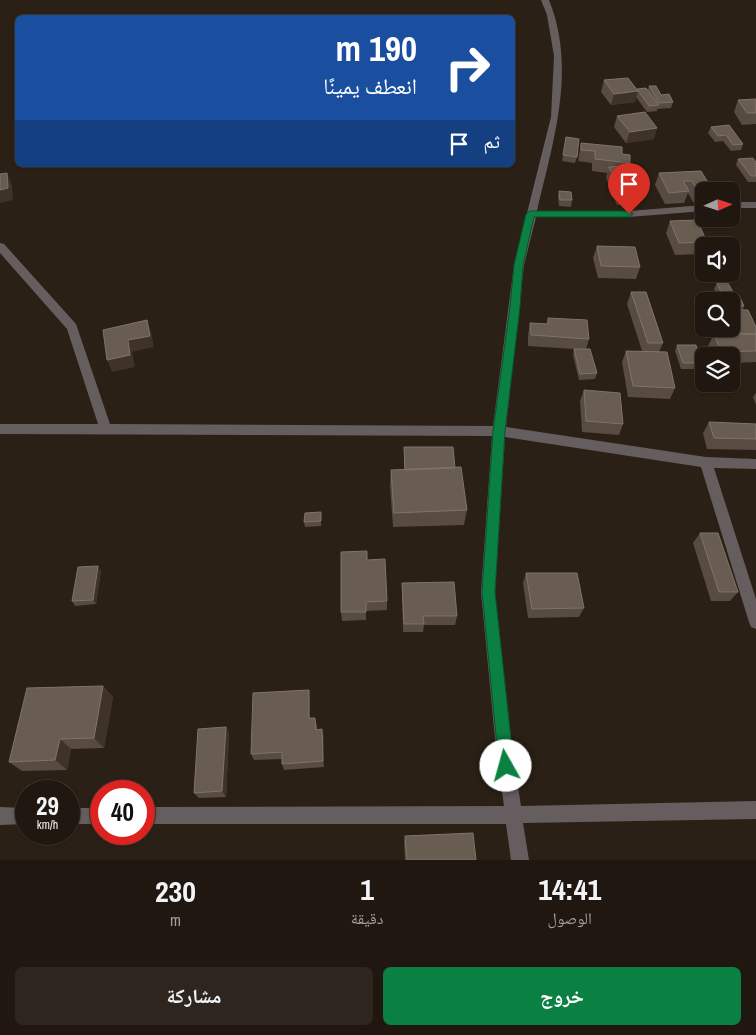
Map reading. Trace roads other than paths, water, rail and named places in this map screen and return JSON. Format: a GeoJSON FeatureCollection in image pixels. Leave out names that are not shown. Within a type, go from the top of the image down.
{"type":"FeatureCollection","features":[{"type":"Feature","properties":{"kind":"street"},"geometry":{"type":"LineString","coordinates":[[520,860],[504,749],[488,592],[499,431],[515,307],[518,265],[555,117],[558,56],[551,15],[545,0]]}},
{"type":"Feature","properties":{"kind":"street"},"geometry":{"type":"LineString","coordinates":[[740,205],[756,205]]}},
{"type":"Feature","properties":{"kind":"street"},"geometry":{"type":"LineString","coordinates":[[530,214],[629,214],[695,209]]}},
{"type":"Feature","properties":{"kind":"street"},"geometry":{"type":"LineString","coordinates":[[0,246],[72,327],[106,430]]}},
{"type":"Feature","properties":{"kind":"street"},"geometry":{"type":"LineString","coordinates":[[0,429],[499,431],[706,462],[756,464]]}},
{"type":"Feature","properties":{"kind":"street"},"geometry":{"type":"LineString","coordinates":[[706,462],[756,622]]}},
{"type":"Feature","properties":{"kind":"street"},"geometry":{"type":"LineString","coordinates":[[155,816],[513,815],[756,810]]}},
{"type":"Feature","properties":{"kind":"street"},"geometry":{"type":"LineString","coordinates":[[0,816],[15,816]]}}]}
